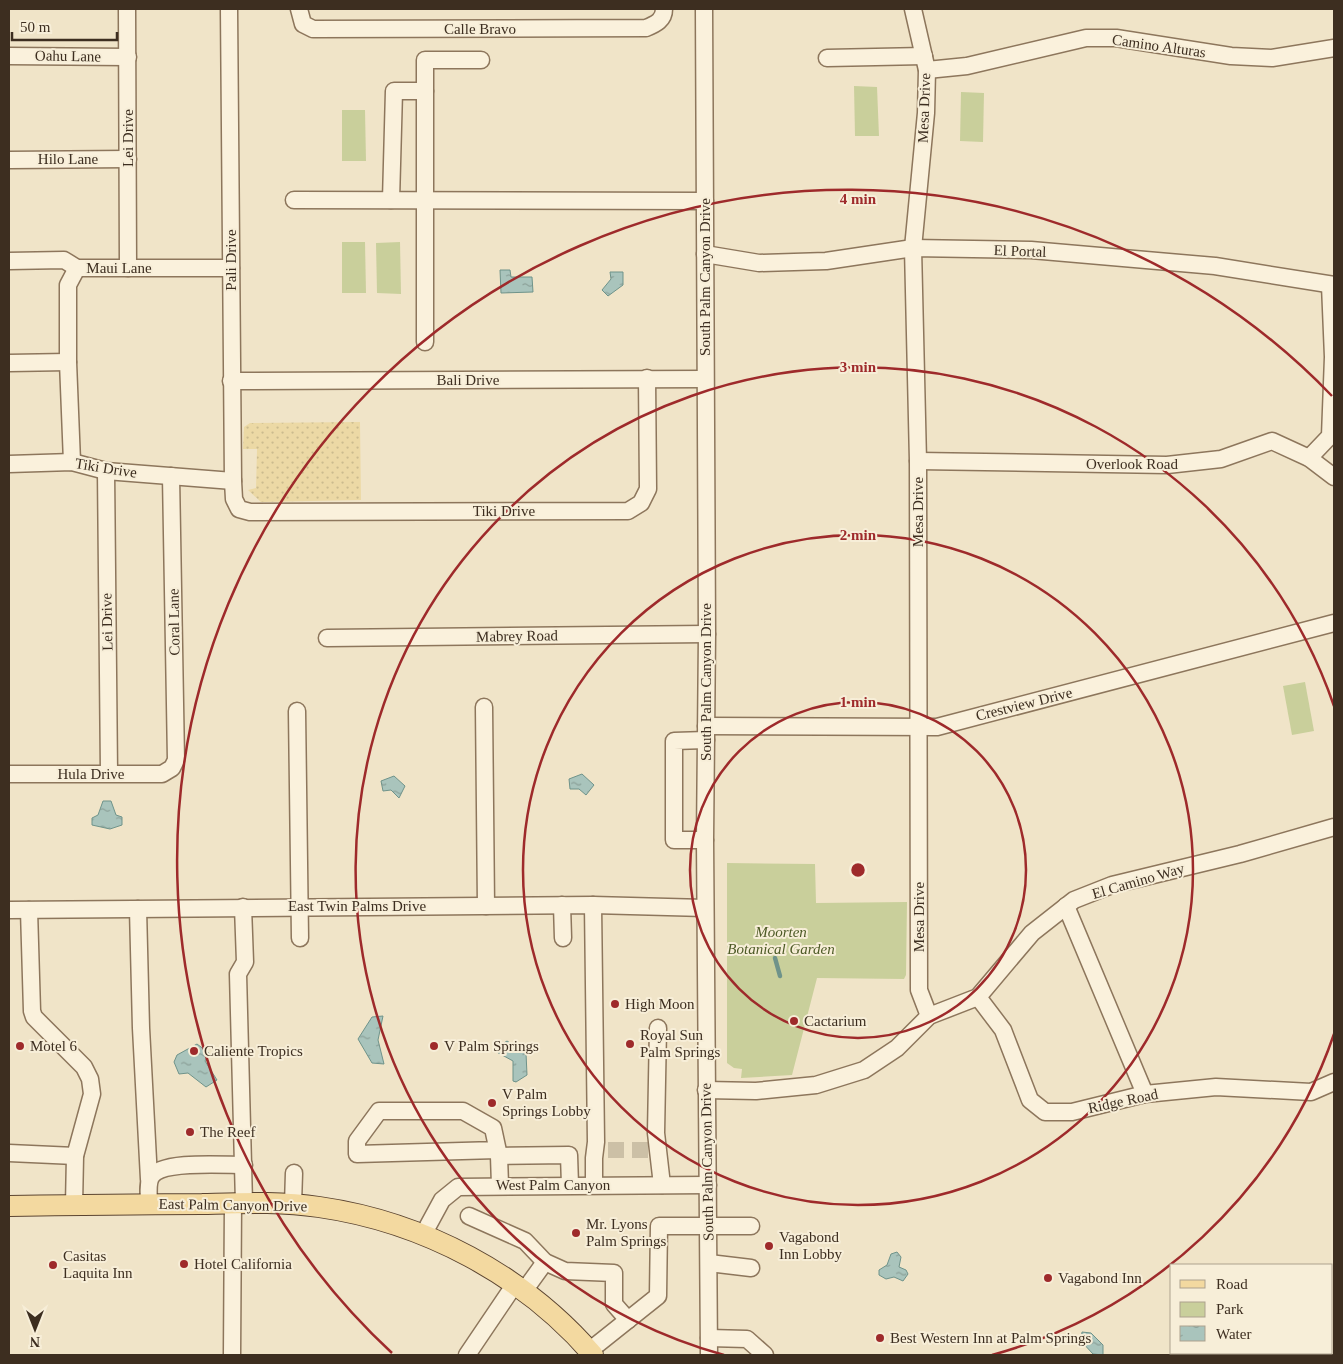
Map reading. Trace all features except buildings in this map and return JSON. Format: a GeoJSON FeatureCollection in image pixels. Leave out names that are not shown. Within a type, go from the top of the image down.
{"type":"FeatureCollection","features":[{"type":"Feature","properties":{"kind":"main road","name":"East Palm Canyon Drive"},"geometry":{"type":"LineString","coordinates":[[9,1206],[293,1204],[370,1217],[423,1235],[464,1254],[519,1288],[557,1318],[591,1353]]}},
{"type":"Feature","properties":{"kind":"street","name":"Lei Drive"},"geometry":{"type":"LineString","coordinates":[[127,9],[128,268]]}},
{"type":"Feature","properties":{"kind":"street","name":"Pali Drive"},"geometry":{"type":"LineString","coordinates":[[229,9],[233,481],[234,499],[239,510]]}},
{"type":"Feature","properties":{"kind":"street","name":"South Palm Canyon Drive"},"geometry":{"type":"LineString","coordinates":[[704,9],[705,908],[709,1355]]}},
{"type":"Feature","properties":{"kind":"street","name":"Mesa Drive"},"geometry":{"type":"LineString","coordinates":[[913,9],[925,63],[926,113],[913,248],[918,461],[920,990],[929,1016]]}},
{"type":"Feature","properties":{"kind":"street","name":"Calle Bravo"},"geometry":{"type":"LineString","coordinates":[[301,16],[313,29],[646,28],[661,16]]}},
{"type":"Feature","properties":{"kind":"street","name":"Camino Alturas"},"geometry":{"type":"LineString","coordinates":[[827,58],[967,66],[1086,38],[1116,38],[1230,56],[1272,58],[1334,48]]}},
{"type":"Feature","properties":{"kind":"street","name":"Oahu Lane"},"geometry":{"type":"LineString","coordinates":[[9,56],[128,57]]}},
{"type":"Feature","properties":{"kind":"street"},"geometry":{"type":"LineString","coordinates":[[425,342],[425,60],[481,60]]}},
{"type":"Feature","properties":{"kind":"street"},"geometry":{"type":"LineString","coordinates":[[391,200],[394,91],[425,91]]}},
{"type":"Feature","properties":{"kind":"street","name":"Hilo Lane"},"geometry":{"type":"LineString","coordinates":[[9,160],[128,159]]}},
{"type":"Feature","properties":{"kind":"street"},"geometry":{"type":"LineString","coordinates":[[294,200],[705,201]]}},
{"type":"Feature","properties":{"kind":"street","name":"El Portal"},"geometry":{"type":"LineString","coordinates":[[705,254],[759,263],[826,261],[913,248],[1031,250],[1215,266],[1332,285]]}},
{"type":"Feature","properties":{"kind":"street","name":"Maui Lane"},"geometry":{"type":"LineString","coordinates":[[9,261],[64,260],[77,268],[231,268]]}},
{"type":"Feature","properties":{"kind":"street"},"geometry":{"type":"LineString","coordinates":[[72,462],[68,362],[68,285],[77,268]]}},
{"type":"Feature","properties":{"kind":"street"},"geometry":{"type":"LineString","coordinates":[[1308,458],[1330,436],[1334,357],[1332,285]]}},
{"type":"Feature","properties":{"kind":"street"},"geometry":{"type":"LineString","coordinates":[[9,363],[68,362]]}},
{"type":"Feature","properties":{"kind":"street","name":"Tiki Drive"},"geometry":{"type":"LineString","coordinates":[[239,510],[250,512],[628,511],[642,503],[648,489],[647,378]]}},
{"type":"Feature","properties":{"kind":"street","name":"Bali Drive"},"geometry":{"type":"LineString","coordinates":[[232,381],[705,378]]}},
{"type":"Feature","properties":{"kind":"street","name":"Overlook Road"},"geometry":{"type":"LineString","coordinates":[[918,461],[1167,466],[1221,459],[1272,441],[1308,458],[1334,477]]}},
{"type":"Feature","properties":{"kind":"street","name":"Tiki Drive"},"geometry":{"type":"LineString","coordinates":[[9,464],[72,462],[106,471],[233,481]]}},
{"type":"Feature","properties":{"kind":"street","name":"Lei Drive"},"geometry":{"type":"LineString","coordinates":[[106,471],[109,773]]}},
{"type":"Feature","properties":{"kind":"street","name":"Coral Lane"},"geometry":{"type":"LineString","coordinates":[[171,476],[176,760],[172,768]]}},
{"type":"Feature","properties":{"kind":"street","name":"Crestview Drive"},"geometry":{"type":"LineString","coordinates":[[705,840],[674,840],[674,741],[706,733],[937,727],[1334,623]]}},
{"type":"Feature","properties":{"kind":"street","name":"Mabrey Road"},"geometry":{"type":"LineString","coordinates":[[327,638],[706,634]]}},
{"type":"Feature","properties":{"kind":"street"},"geometry":{"type":"LineString","coordinates":[[484,707],[486,906]]}},
{"type":"Feature","properties":{"kind":"street"},"geometry":{"type":"LineString","coordinates":[[297,711],[298,906],[300,938]]}},
{"type":"Feature","properties":{"kind":"street","name":"Hula Drive"},"geometry":{"type":"LineString","coordinates":[[9,774],[162,774],[172,768]]}},
{"type":"Feature","properties":{"kind":"street","name":"El Camino Way"},"geometry":{"type":"LineString","coordinates":[[706,1090],[756,1091],[816,1086],[864,1070],[897,1048],[929,1016],[978,997],[1032,933],[1074,900],[1112,885],[1240,854],[1334,827]]}},
{"type":"Feature","properties":{"kind":"street"},"geometry":{"type":"LineString","coordinates":[[593,904],[602,1150],[594,1185]]}},
{"type":"Feature","properties":{"kind":"street","name":"East Twin Palms Drive"},"geometry":{"type":"LineString","coordinates":[[9,910],[593,904],[705,908]]}},
{"type":"Feature","properties":{"kind":"street"},"geometry":{"type":"LineString","coordinates":[[562,905],[563,938]]}},
{"type":"Feature","properties":{"kind":"street"},"geometry":{"type":"LineString","coordinates":[[1066,906],[1145,1094]]}},
{"type":"Feature","properties":{"kind":"street"},"geometry":{"type":"LineString","coordinates":[[232,1355],[238,1203],[244,1164],[238,974],[245,962],[243,907]]}},
{"type":"Feature","properties":{"kind":"street"},"geometry":{"type":"LineString","coordinates":[[138,909],[149,1204]]}},
{"type":"Feature","properties":{"kind":"street"},"geometry":{"type":"LineString","coordinates":[[29,910],[32,1011],[34,1017],[84,1067],[90,1079],[92,1094],[75,1156],[74,1205]]}},
{"type":"Feature","properties":{"kind":"street","name":"Ridge Road"},"geometry":{"type":"LineString","coordinates":[[978,997],[1003,1030],[1030,1100],[1045,1112],[1072,1112],[1145,1094],[1216,1087],[1311,1092],[1334,1082]]}},
{"type":"Feature","properties":{"kind":"street"},"geometry":{"type":"LineString","coordinates":[[658,1028],[656,1133],[653,1150],[662,1185]]}},
{"type":"Feature","properties":{"kind":"street"},"geometry":{"type":"LineString","coordinates":[[500,1185],[498,1153],[493,1128],[463,1111],[379,1111],[356,1142],[357,1154],[498,1153],[569,1155],[570,1185]]}},
{"type":"Feature","properties":{"kind":"street"},"geometry":{"type":"LineString","coordinates":[[9,1153],[75,1156]]}},
{"type":"Feature","properties":{"kind":"street"},"geometry":{"type":"LineString","coordinates":[[149,1179],[156,1171],[169,1167],[244,1164]]}},
{"type":"Feature","properties":{"kind":"street"},"geometry":{"type":"LineString","coordinates":[[293,1204],[294,1173]]}},
{"type":"Feature","properties":{"kind":"street","name":"West Palm Canyon"},"geometry":{"type":"LineString","coordinates":[[423,1235],[442,1200],[458,1187],[500,1185],[708,1185]]}},
{"type":"Feature","properties":{"kind":"street"},"geometry":{"type":"LineString","coordinates":[[470,1216],[525,1241],[545,1262],[565,1271],[614,1273],[614,1304],[628,1320]]}},
{"type":"Feature","properties":{"kind":"street"},"geometry":{"type":"LineString","coordinates":[[591,1353],[658,1296],[659,1226],[751,1226]]}},
{"type":"Feature","properties":{"kind":"street"},"geometry":{"type":"LineString","coordinates":[[468,1355],[519,1288],[545,1262]]}},
{"type":"Feature","properties":{"kind":"street"},"geometry":{"type":"LineString","coordinates":[[709,1263],[751,1268]]}},
{"type":"Feature","properties":{"kind":"street"},"geometry":{"type":"LineString","coordinates":[[709,1338],[747,1339],[765,1355]]}},
{"type":"Feature","properties":{"kind":"green space"},"geometry":{"type":"Polygon","coordinates":[[[854,86],[877,87],[879,136],[855,136],[854,86]]]}},
{"type":"Feature","properties":{"kind":"green space"},"geometry":{"type":"Polygon","coordinates":[[[961,92],[984,93],[983,142],[960,141],[961,92]]]}},
{"type":"Feature","properties":{"kind":"green space"},"geometry":{"type":"Polygon","coordinates":[[[342,110],[365,110],[366,161],[342,161],[342,110]]]}},
{"type":"Feature","properties":{"kind":"green space"},"geometry":{"type":"Polygon","coordinates":[[[342,242],[365,242],[366,293],[342,293],[342,242]]]}},
{"type":"Feature","properties":{"kind":"green space"},"geometry":{"type":"Polygon","coordinates":[[[400,242],[401,294],[377,293],[376,243],[400,242]]]}},
{"type":"Feature","properties":{"kind":"green space"},"geometry":{"type":"Polygon","coordinates":[[[1305,682],[1314,731],[1292,735],[1283,686],[1305,682]]]}},
{"type":"Feature","properties":{"kind":"green space","name":"Moorten Botanical Garden"},"geometry":{"type":"Polygon","coordinates":[[[727,863],[815,864],[816,903],[907,902],[906,975],[904,979],[817,978],[792,1075],[741,1078],[742,1069],[734,1068],[727,1063],[727,863]]]}},
{"type":"Feature","properties":{"kind":"sand"},"geometry":{"type":"Polygon","coordinates":[[[360,422],[361,500],[261,502],[248,490],[256,488],[257,449],[243,449],[244,427],[250,423],[360,422]]]}},
{"type":"Feature","properties":{"kind":"water"},"geometry":{"type":"Polygon","coordinates":[[[500,270],[510,270],[511,277],[532,277],[533,292],[501,293],[500,270]]]}},
{"type":"Feature","properties":{"kind":"water"},"geometry":{"type":"Polygon","coordinates":[[[610,272],[623,272],[623,285],[608,296],[602,290],[611,279],[610,272]]]}},
{"type":"Feature","properties":{"kind":"water"},"geometry":{"type":"Polygon","coordinates":[[[582,774],[594,785],[586,795],[579,789],[570,789],[569,779],[582,774]]]}},
{"type":"Feature","properties":{"kind":"water"},"geometry":{"type":"Polygon","coordinates":[[[394,776],[405,786],[399,798],[391,790],[383,791],[381,781],[394,776]]]}},
{"type":"Feature","properties":{"kind":"water"},"geometry":{"type":"Polygon","coordinates":[[[103,801],[111,801],[116,815],[122,817],[122,825],[110,829],[92,825],[92,818],[98,815],[103,801]]]}},
{"type":"Feature","properties":{"kind":"water"},"geometry":{"type":"Polygon","coordinates":[[[383,1016],[378,1040],[384,1064],[372,1063],[358,1039],[372,1017],[383,1016]]]}},
{"type":"Feature","properties":{"kind":"water"},"geometry":{"type":"Polygon","coordinates":[[[507,1041],[526,1053],[527,1075],[516,1082],[513,1081],[513,1061],[493,1050],[507,1041]]]}},
{"type":"Feature","properties":{"kind":"water"},"geometry":{"type":"Polygon","coordinates":[[[197,1044],[209,1053],[205,1061],[217,1080],[206,1087],[188,1073],[179,1074],[174,1062],[177,1055],[197,1044]]]}},
{"type":"Feature","properties":{"kind":"water"},"geometry":{"type":"Polygon","coordinates":[[[897,1252],[901,1257],[899,1267],[906,1270],[908,1274],[903,1281],[894,1277],[886,1279],[879,1275],[879,1270],[887,1265],[891,1254],[897,1252]]]}},
{"type":"Feature","properties":{"kind":"water"},"geometry":{"type":"Polygon","coordinates":[[[1082,1332],[1091,1333],[1103,1345],[1103,1355],[1093,1354],[1081,1341],[1082,1332]]]}},
{"type":"Feature","properties":{"kind":"waterway"},"geometry":{"type":"LineString","coordinates":[[775,958],[780,976]]}},
{"type":"Feature","properties":{"kind":"tunnel"},"geometry":{"type":"LineString","coordinates":[[608,1150],[648,1150]]}},
{"type":"Feature","properties":{"kind":"place","name":"High Moon"},"geometry":{"type":"Point","coordinates":[615,1004]}},
{"type":"Feature","properties":{"kind":"place","name":"Cactarium"},"geometry":{"type":"Point","coordinates":[794,1021]}},
{"type":"Feature","properties":{"kind":"place","name":"Royal Sun Palm Springs"},"geometry":{"type":"Point","coordinates":[630,1044]}},
{"type":"Feature","properties":{"kind":"place","name":"Motel 6"},"geometry":{"type":"Point","coordinates":[20,1046]}},
{"type":"Feature","properties":{"kind":"place","name":"V Palm Springs"},"geometry":{"type":"Point","coordinates":[434,1046]}},
{"type":"Feature","properties":{"kind":"place","name":"Caliente Tropics"},"geometry":{"type":"Point","coordinates":[194,1051]}},
{"type":"Feature","properties":{"kind":"place","name":"V Palm Springs Lobby"},"geometry":{"type":"Point","coordinates":[492,1103]}},
{"type":"Feature","properties":{"kind":"place","name":"The Reef"},"geometry":{"type":"Point","coordinates":[190,1132]}},
{"type":"Feature","properties":{"kind":"place","name":"Mr. Lyons Palm Springs"},"geometry":{"type":"Point","coordinates":[576,1233]}},
{"type":"Feature","properties":{"kind":"place","name":"Vagabond Inn Lobby"},"geometry":{"type":"Point","coordinates":[769,1246]}},
{"type":"Feature","properties":{"kind":"place","name":"Hotel California"},"geometry":{"type":"Point","coordinates":[184,1264]}},
{"type":"Feature","properties":{"kind":"place","name":"Casitas Laquita Inn"},"geometry":{"type":"Point","coordinates":[53,1265]}},
{"type":"Feature","properties":{"kind":"place","name":"Vagabond Inn"},"geometry":{"type":"Point","coordinates":[1048,1278]}},
{"type":"Feature","properties":{"kind":"place","name":"Best Western Inn at Palm Springs"},"geometry":{"type":"Point","coordinates":[880,1338]}}]}
